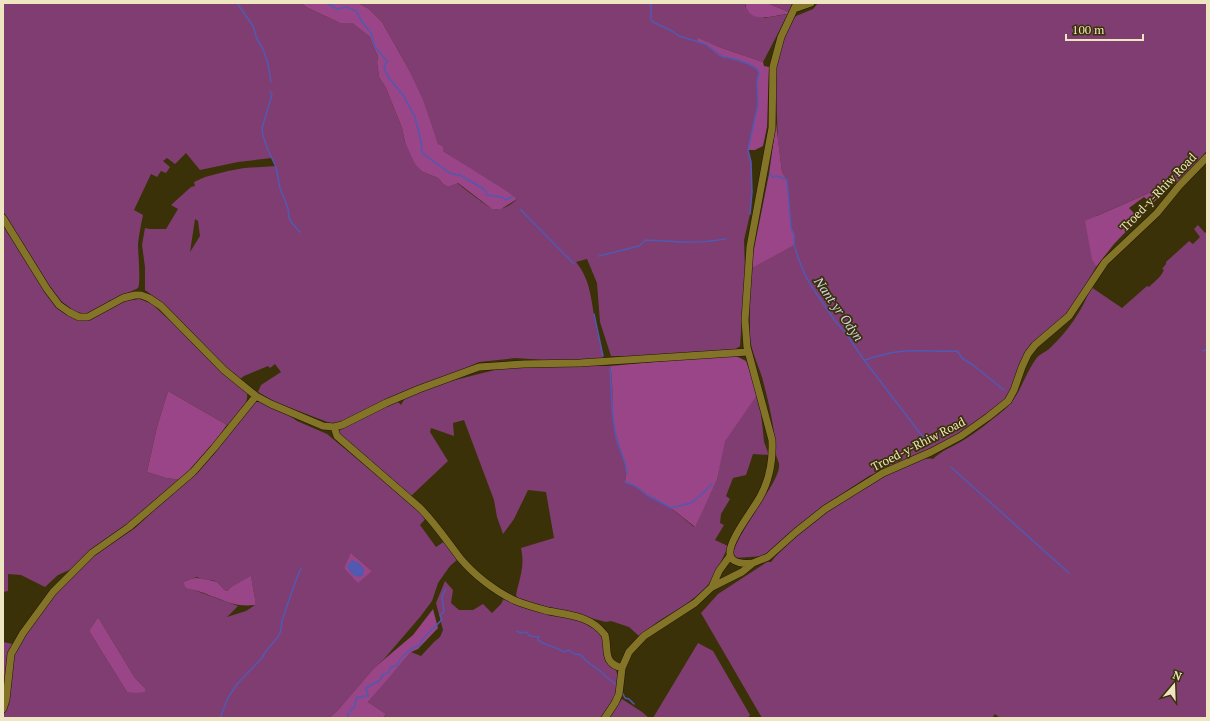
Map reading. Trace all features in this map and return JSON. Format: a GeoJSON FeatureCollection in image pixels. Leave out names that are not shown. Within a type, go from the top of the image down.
{"type":"FeatureCollection","features":[{"type":"Feature","properties":{"kind":"street"},"geometry":{"type":"LineString","coordinates":[[796,6],[811,3]]}},
{"type":"Feature","properties":{"kind":"street","name":"Troed-y-Rhiw Road"},"geometry":{"type":"LineString","coordinates":[[712,587],[719,571],[730,556],[732,543],[766,485],[771,469],[773,454],[772,440],[748,352],[745,320],[748,264],[772,128],[773,67],[781,37],[796,6]]}},
{"type":"Feature","properties":{"kind":"street","name":"Troed-y-Rhiw Road"},"geometry":{"type":"LineString","coordinates":[[605,718],[619,694],[622,668],[629,652],[644,636],[695,603],[712,587],[729,579],[753,563],[768,557],[825,509],[882,473],[931,452],[961,436],[1008,401],[1014,390],[1028,354],[1035,345],[1069,316],[1105,262],[1157,213],[1179,186],[1207,157]]}},
{"type":"Feature","properties":{"kind":"street"},"geometry":{"type":"LineString","coordinates":[[3,218],[47,289],[59,305],[69,312],[79,317],[88,317],[123,298],[141,295],[149,298],[161,306],[224,370],[256,396],[302,418],[323,426],[334,428],[419,389],[479,368],[524,364],[580,363],[748,352]]}},
{"type":"Feature","properties":{"kind":"street"},"geometry":{"type":"LineString","coordinates":[[3,708],[6,700],[11,654],[23,633],[53,592],[92,553],[129,527],[193,472],[256,396]]}},
{"type":"Feature","properties":{"kind":"street"},"geometry":{"type":"LineString","coordinates":[[334,428],[337,436],[430,518],[461,559],[487,584],[499,593],[529,606],[574,615],[594,623],[605,635],[606,651],[610,662],[613,665],[622,668]]}},
{"type":"Feature","properties":{"kind":"street"},"geometry":{"type":"LineString","coordinates":[[730,556],[737,562],[753,563]]}},
{"type":"Feature","properties":{"kind":"shaded area"},"geometry":{"type":"Polygon","coordinates":[[[3,3],[302,3],[306,7],[340,23],[352,23],[370,37],[378,56],[377,62],[379,77],[386,88],[402,128],[405,142],[423,172],[438,178],[448,187],[457,183],[494,209],[507,207],[517,199],[443,151],[438,144],[408,68],[382,22],[369,9],[358,3],[745,3],[745,6],[764,18],[788,14],[763,62],[699,39],[698,42],[708,46],[722,57],[732,58],[751,65],[759,73],[757,82],[758,104],[748,150],[751,162],[752,192],[750,214],[744,240],[745,270],[740,346],[733,351],[634,357],[611,356],[600,322],[597,283],[587,259],[576,262],[588,285],[603,360],[557,361],[516,358],[479,362],[462,370],[402,392],[344,421],[334,424],[275,402],[258,392],[261,385],[281,372],[275,364],[270,368],[268,366],[244,376],[239,380],[161,302],[145,290],[145,267],[142,245],[145,228],[166,229],[178,209],[171,205],[191,187],[195,186],[194,182],[205,177],[228,171],[244,168],[276,166],[272,158],[238,162],[200,170],[186,153],[175,164],[167,158],[163,161],[170,167],[166,173],[161,171],[157,177],[151,174],[134,210],[143,215],[138,244],[138,288],[114,300],[110,300],[108,304],[89,315],[74,311],[57,298],[3,211],[3,3]],[[195,219],[190,252],[200,236],[198,221],[195,219]]]}},
{"type":"Feature","properties":{"kind":"shaded area"},"geometry":{"type":"Polygon","coordinates":[[[302,3],[358,3],[369,9],[382,22],[408,68],[423,100],[438,144],[443,147],[443,151],[517,199],[501,209],[492,209],[458,183],[448,187],[438,178],[423,172],[415,164],[405,142],[402,128],[386,88],[379,77],[377,62],[378,56],[370,37],[352,23],[340,23],[306,7],[302,3]]]}},
{"type":"Feature","properties":{"kind":"shaded area"},"geometry":{"type":"Polygon","coordinates":[[[745,3],[767,3],[789,12],[788,14],[769,17],[757,17],[752,15],[745,3]]]}},
{"type":"Feature","properties":{"kind":"shaded area"},"geometry":{"type":"Polygon","coordinates":[[[767,3],[793,3],[789,12],[767,3]]]}},
{"type":"Feature","properties":{"kind":"shaded area"},"geometry":{"type":"Polygon","coordinates":[[[818,3],[1207,3],[1207,150],[1197,163],[1180,180],[1171,186],[1156,190],[1096,216],[1091,236],[1091,247],[1093,260],[1096,267],[1080,295],[1064,318],[1030,345],[1025,352],[1009,394],[1004,401],[957,436],[869,476],[831,501],[765,556],[735,558],[734,551],[738,540],[770,488],[779,466],[769,406],[750,339],[750,269],[794,234],[791,228],[787,180],[782,172],[778,140],[775,74],[783,39],[789,24],[796,16],[813,9],[818,3]]]}},
{"type":"Feature","properties":{"kind":"shaded area"},"geometry":{"type":"Polygon","coordinates":[[[698,38],[763,62],[764,66],[769,67],[767,127],[763,146],[755,150],[748,150],[758,104],[757,82],[759,73],[754,67],[747,63],[722,57],[705,44],[697,42],[698,38]]]}},
{"type":"Feature","properties":{"kind":"shaded area"},"geometry":{"type":"Polygon","coordinates":[[[776,123],[782,172],[787,180],[794,245],[750,269],[769,174],[776,123]]]}},
{"type":"Feature","properties":{"kind":"shaded area"},"geometry":{"type":"Polygon","coordinates":[[[1171,186],[1152,204],[1144,197],[1129,208],[1139,218],[1114,244],[1096,267],[1092,259],[1085,221],[1156,190],[1171,186]]]}},
{"type":"Feature","properties":{"kind":"shaded area"},"geometry":{"type":"Polygon","coordinates":[[[3,224],[58,309],[76,320],[84,321],[91,319],[122,301],[140,299],[152,304],[247,392],[247,397],[242,411],[227,425],[168,391],[157,427],[147,472],[166,478],[181,480],[76,567],[58,575],[45,587],[21,575],[8,574],[8,591],[3,592],[3,224]]]}},
{"type":"Feature","properties":{"kind":"shaded area"},"geometry":{"type":"Polygon","coordinates":[[[1198,225],[1205,233],[1207,231],[1207,718],[1000,718],[995,714],[992,718],[762,718],[701,613],[718,594],[767,562],[771,562],[801,531],[835,507],[891,473],[923,459],[933,459],[943,451],[978,431],[1004,410],[1014,399],[1037,357],[1050,348],[1069,327],[1079,312],[1091,287],[1122,308],[1147,286],[1149,287],[1161,275],[1164,270],[1162,269],[1166,262],[1189,241],[1193,244],[1200,237],[1194,229],[1198,225]]]}},
{"type":"Feature","properties":{"kind":"shaded area"},"geometry":{"type":"Polygon","coordinates":[[[720,356],[736,356],[746,361],[758,394],[725,441],[717,480],[695,527],[671,508],[647,495],[635,486],[625,482],[626,474],[624,460],[615,433],[610,366],[720,356]]]}},
{"type":"Feature","properties":{"kind":"shaded area"},"geometry":{"type":"Polygon","coordinates":[[[526,366],[610,366],[615,433],[624,459],[626,474],[625,482],[635,486],[647,495],[671,508],[694,527],[717,480],[724,441],[758,394],[764,442],[769,455],[753,454],[746,475],[733,478],[726,496],[730,499],[721,514],[720,523],[724,525],[715,540],[728,546],[720,564],[710,582],[700,594],[639,636],[629,627],[611,621],[606,622],[518,599],[516,595],[522,566],[521,548],[554,538],[546,492],[528,490],[514,519],[503,534],[497,517],[494,500],[464,420],[453,423],[454,436],[431,428],[430,432],[448,461],[411,496],[338,434],[340,429],[397,401],[401,405],[405,398],[443,383],[503,368],[526,366]]]}},
{"type":"Feature","properties":{"kind":"shaded area"},"geometry":{"type":"Polygon","coordinates":[[[168,391],[227,425],[215,443],[181,480],[166,478],[147,472],[157,427],[168,391]]]}},
{"type":"Feature","properties":{"kind":"shaded area"},"geometry":{"type":"Polygon","coordinates":[[[255,401],[260,401],[286,413],[297,421],[327,434],[427,517],[420,525],[436,547],[445,541],[458,559],[450,566],[438,583],[432,601],[420,617],[384,659],[329,718],[3,718],[8,701],[14,653],[25,634],[52,597],[87,560],[135,528],[255,401]],[[352,554],[344,568],[372,571],[352,554]],[[197,577],[183,582],[194,590],[238,606],[227,617],[246,611],[255,605],[251,577],[231,587],[227,591],[217,582],[197,577]],[[98,617],[89,631],[127,692],[145,688],[135,678],[98,617]]]}},
{"type":"Feature","properties":{"kind":"shaded area"},"geometry":{"type":"Polygon","coordinates":[[[351,553],[372,571],[358,583],[344,568],[351,553]]]}},
{"type":"Feature","properties":{"kind":"shaded area"},"geometry":{"type":"Polygon","coordinates":[[[352,560],[359,563],[364,569],[363,576],[355,576],[350,571],[347,566],[352,560]]]}},
{"type":"Feature","properties":{"kind":"shaded area"},"geometry":{"type":"Polygon","coordinates":[[[251,576],[255,605],[237,605],[227,602],[202,592],[186,588],[183,582],[193,578],[210,580],[217,582],[227,591],[231,587],[251,576]]]}},
{"type":"Feature","properties":{"kind":"shaded area"},"geometry":{"type":"Polygon","coordinates":[[[445,581],[453,590],[451,603],[459,610],[473,610],[483,604],[492,613],[501,604],[504,598],[529,609],[586,620],[604,638],[608,663],[616,670],[618,677],[617,692],[602,718],[383,718],[386,714],[368,702],[411,652],[421,656],[440,637],[443,630],[436,603],[445,581]]]}},
{"type":"Feature","properties":{"kind":"shaded area"},"geometry":{"type":"Polygon","coordinates":[[[433,609],[438,628],[418,649],[411,652],[368,702],[386,714],[383,718],[329,718],[338,710],[374,668],[413,635],[433,609]]]}},
{"type":"Feature","properties":{"kind":"shaded area"},"geometry":{"type":"Polygon","coordinates":[[[98,617],[135,678],[145,688],[145,692],[127,692],[89,631],[98,617]]]}},
{"type":"Feature","properties":{"kind":"shaded area"},"geometry":{"type":"Polygon","coordinates":[[[3,642],[13,644],[3,701],[3,642]]]}},
{"type":"Feature","properties":{"kind":"shaded area"},"geometry":{"type":"Polygon","coordinates":[[[698,643],[713,651],[750,715],[748,718],[653,718],[698,643]]]}},
{"type":"Feature","properties":{"kind":"shaded area"},"geometry":{"type":"Polygon","coordinates":[[[622,699],[642,712],[649,718],[609,718],[622,699]]]}},
{"type":"Feature","properties":{"kind":"waterway"},"geometry":{"type":"LineString","coordinates":[[237,3],[253,26],[257,39],[263,49],[268,64],[271,82]]}},
{"type":"Feature","properties":{"kind":"waterway"},"geometry":{"type":"LineString","coordinates":[[327,3],[337,9],[347,7],[356,11],[371,33],[375,47],[387,61],[384,67],[388,77],[403,95],[415,117],[421,141],[422,153],[451,174],[460,175],[485,190],[487,195],[502,197],[506,200],[512,197]]}},
{"type":"Feature","properties":{"kind":"waterway","name":"Nant yr Odyn"},"geometry":{"type":"LineString","coordinates":[[649,3],[651,6],[651,20],[653,22],[679,36],[705,44],[723,57],[749,64],[757,69],[759,73],[757,82],[758,104],[748,150],[751,162],[752,192],[750,214]]}},
{"type":"Feature","properties":{"kind":"waterway"},"geometry":{"type":"LineString","coordinates":[[270,91],[272,95],[262,128],[263,136],[276,167],[280,188],[288,208],[289,218],[300,232]]}},
{"type":"Feature","properties":{"kind":"waterway","name":"Nant yr Odyn"},"geometry":{"type":"LineString","coordinates":[[770,174],[772,177],[777,176],[787,180],[794,245],[805,275],[812,287],[835,321],[845,332],[864,360],[929,445]]}},
{"type":"Feature","properties":{"kind":"waterway"},"geometry":{"type":"LineString","coordinates":[[520,209],[574,264]]}},
{"type":"Feature","properties":{"kind":"waterway"},"geometry":{"type":"LineString","coordinates":[[599,256],[639,246],[646,240],[696,242],[726,239]]}},
{"type":"Feature","properties":{"kind":"waterway"},"geometry":{"type":"LineString","coordinates":[[594,314],[603,356]]}},
{"type":"Feature","properties":{"kind":"waterway"},"geometry":{"type":"LineString","coordinates":[[1203,351],[1207,349]]}},
{"type":"Feature","properties":{"kind":"waterway"},"geometry":{"type":"LineString","coordinates":[[865,360],[888,353],[904,351],[957,351],[963,359],[973,365],[1004,390]]}},
{"type":"Feature","properties":{"kind":"waterway"},"geometry":{"type":"LineString","coordinates":[[610,368],[614,429],[627,474]]}},
{"type":"Feature","properties":{"kind":"waterway","name":"Nant yr Odyn"},"geometry":{"type":"LineString","coordinates":[[951,467],[1069,573]]}},
{"type":"Feature","properties":{"kind":"waterway"},"geometry":{"type":"LineString","coordinates":[[625,482],[635,486],[647,495],[671,508],[691,503],[712,484]]}},
{"type":"Feature","properties":{"kind":"waterway"},"geometry":{"type":"LineString","coordinates":[[220,718],[228,698],[237,684],[262,658],[280,633],[282,619],[301,568]]}},
{"type":"Feature","properties":{"kind":"waterway"},"geometry":{"type":"LineString","coordinates":[[347,718],[349,712],[355,706],[357,697],[360,698],[368,696],[366,688],[380,680],[383,674],[388,673],[391,667],[396,666],[403,656],[420,645],[424,637],[442,619],[440,615],[444,612],[442,596],[446,589]]}},
{"type":"Feature","properties":{"kind":"waterway"},"geometry":{"type":"LineString","coordinates":[[517,631],[521,633],[526,632],[530,636],[539,637],[538,640],[541,642],[564,652],[569,650],[574,654],[581,655],[588,663],[618,685]]}},
{"type":"Feature","properties":{"kind":"waterway"},"geometry":{"type":"LineString","coordinates":[[622,692],[625,698],[629,699],[634,704]]}}]}
